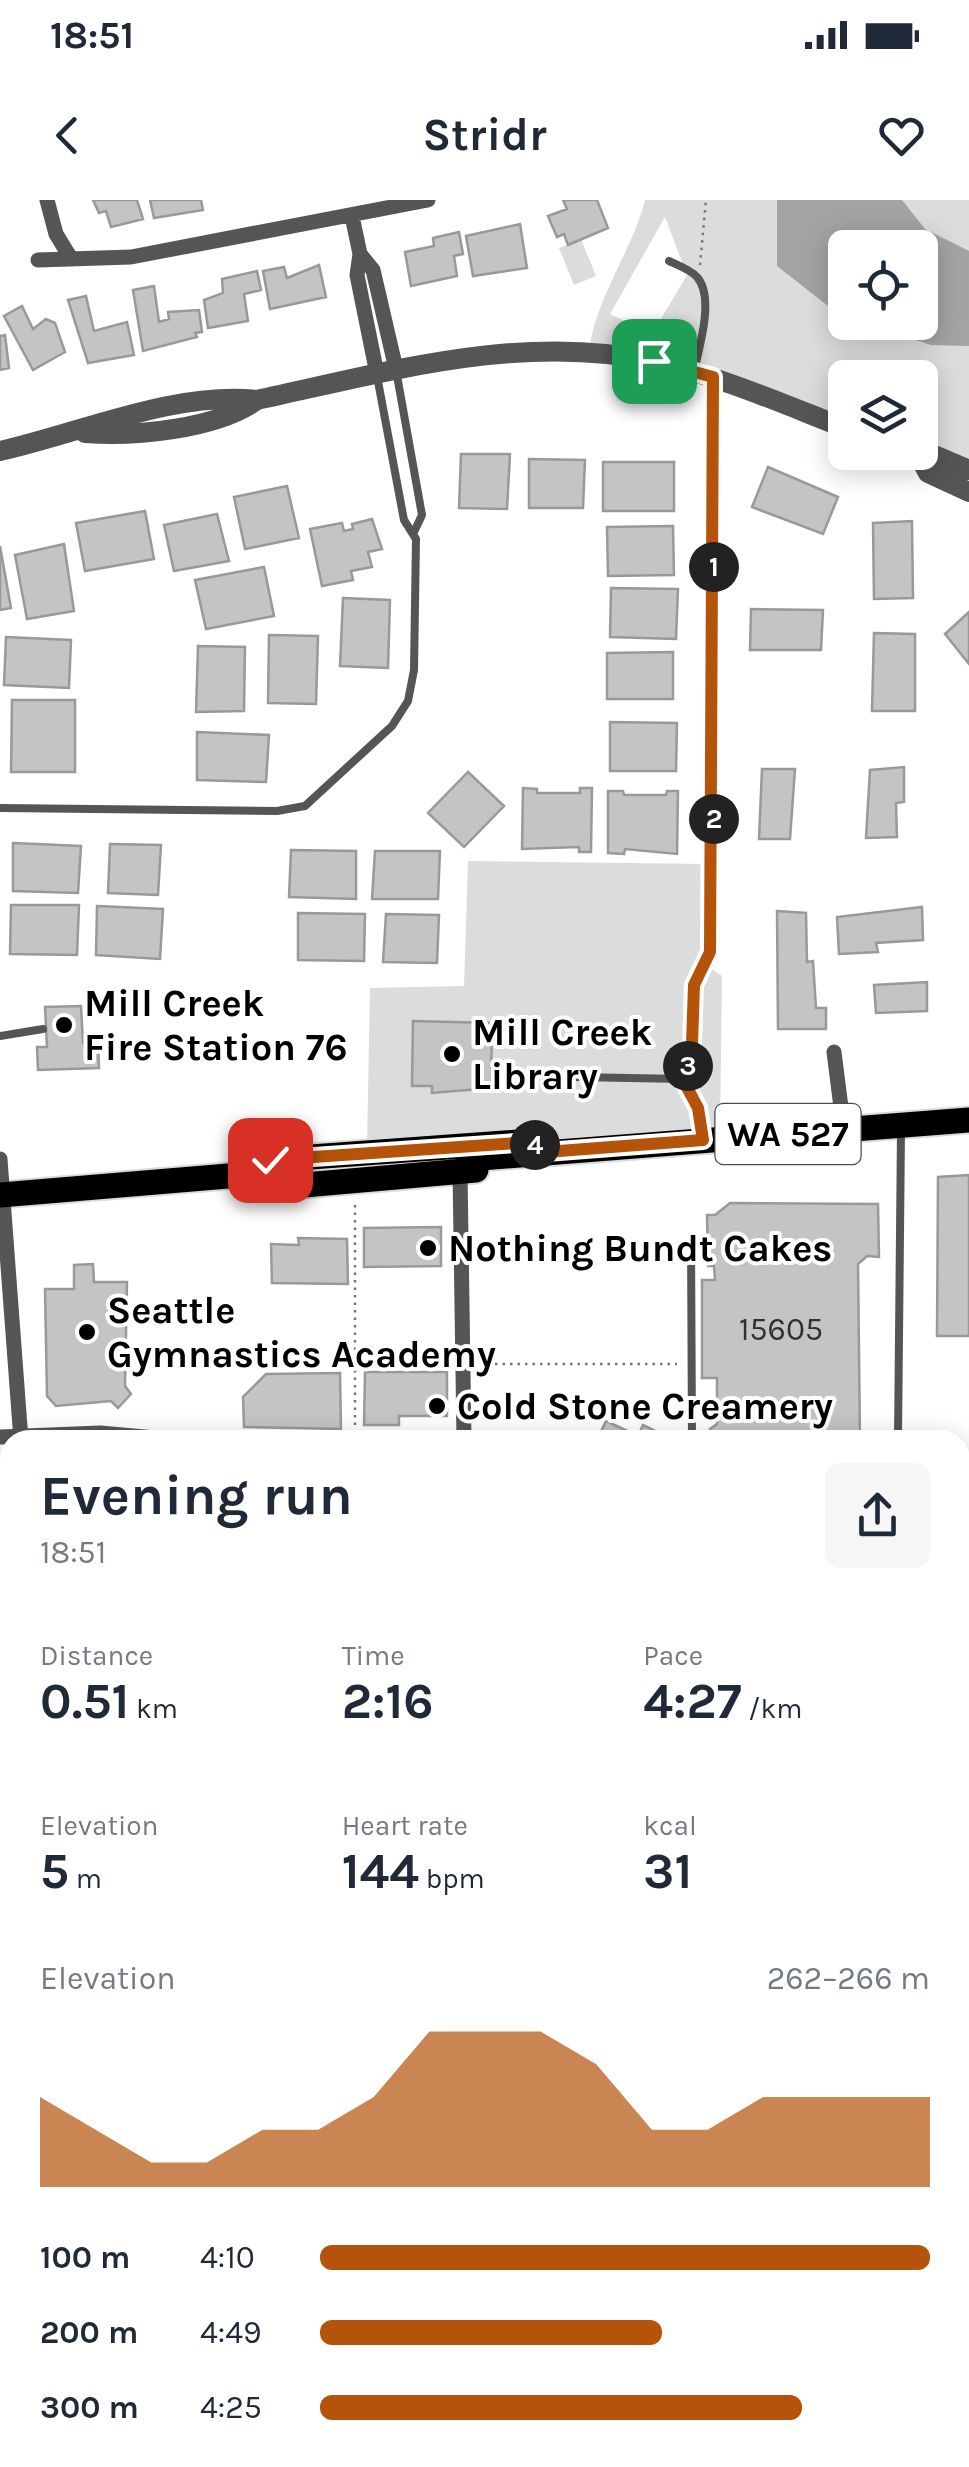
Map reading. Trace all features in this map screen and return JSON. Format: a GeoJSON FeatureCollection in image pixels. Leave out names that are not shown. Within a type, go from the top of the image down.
{"type":"FeatureCollection","features":[{"type":"Feature","properties":{"kind":"main road","name":"WA 527"},"geometry":{"type":"LineString","coordinates":[[240,1175],[270,1188],[531,1165],[546,1152],[969,1120]]}},
{"type":"Feature","properties":{"kind":"main road","name":"WA 527"},"geometry":{"type":"LineString","coordinates":[[2,1195],[240,1175],[270,1160],[288,1158],[531,1142],[546,1152]]}},
{"type":"Feature","properties":{"kind":"street"},"geometry":{"type":"LineString","coordinates":[[47,200],[56,234],[70,257]]}},
{"type":"Feature","properties":{"kind":"street"},"geometry":{"type":"LineString","coordinates":[[38,260],[132,258],[428,200]]}},
{"type":"Feature","properties":{"kind":"street"},"geometry":{"type":"LineString","coordinates":[[352,216],[360,254],[373,270],[387,372]]}},
{"type":"Feature","properties":{"kind":"street"},"geometry":{"type":"LineString","coordinates":[[0,451],[78,433],[121,436],[236,414],[256,400],[508,352],[618,355],[704,374],[828,421]]}},
{"type":"Feature","properties":{"kind":"street"},"geometry":{"type":"LineString","coordinates":[[704,374],[710,952]]}},
{"type":"Feature","properties":{"kind":"street"},"geometry":{"type":"LineString","coordinates":[[938,457],[969,470]]}},
{"type":"Feature","properties":{"kind":"street"},"geometry":{"type":"LineString","coordinates":[[926,470],[969,492]]}},
{"type":"Feature","properties":{"kind":"street"},"geometry":{"type":"LineString","coordinates":[[834,1052],[844,1131]]}},
{"type":"Feature","properties":{"kind":"street"},"geometry":{"type":"LineString","coordinates":[[0,1159],[19,1430]]}},
{"type":"Feature","properties":{"kind":"street"},"geometry":{"type":"LineString","coordinates":[[460,1171],[464,1430]]}},
{"type":"Feature","properties":{"kind":"lane"},"geometry":{"type":"LineString","coordinates":[[669,260],[696,275],[703,294],[704,374]]}},
{"type":"Feature","properties":{"kind":"lane"},"geometry":{"type":"LineString","coordinates":[[0,808],[277,811],[306,806],[392,726],[408,701],[414,670],[414,532],[422,515],[387,372]]}},
{"type":"Feature","properties":{"kind":"lane"},"geometry":{"type":"LineString","coordinates":[[387,372],[396,479],[404,520],[414,532]]}},
{"type":"Feature","properties":{"kind":"lane"},"geometry":{"type":"LineString","coordinates":[[396,479],[415,476]]}},
{"type":"Feature","properties":{"kind":"lane"},"geometry":{"type":"LineString","coordinates":[[703,1140],[698,1108],[682,1078],[692,1044],[694,985],[710,952]]}},
{"type":"Feature","properties":{"kind":"lane"},"geometry":{"type":"LineString","coordinates":[[0,1036],[43,1029]]}},
{"type":"Feature","properties":{"kind":"lane"},"geometry":{"type":"LineString","coordinates":[[576,1076],[682,1078]]}},
{"type":"Feature","properties":{"kind":"lane"},"geometry":{"type":"LineString","coordinates":[[898,1430],[901,1126]]}},
{"type":"Feature","properties":{"kind":"lane"},"geometry":{"type":"LineString","coordinates":[[691,1237],[692,1430]]}},
{"type":"Feature","properties":{"kind":"path"},"geometry":{"type":"LineString","coordinates":[[696,275],[703,258],[706,200]]}},
{"type":"Feature","properties":{"kind":"path"},"geometry":{"type":"LineString","coordinates":[[355,1181],[355,1430]]}},
{"type":"Feature","properties":{"kind":"path"},"geometry":{"type":"LineString","coordinates":[[463,1364],[691,1364]]}},
{"type":"Feature","properties":{"kind":"shaded area"},"geometry":{"type":"Polygon","coordinates":[[[645,200],[969,200],[969,470],[938,459],[938,360],[828,360],[828,421],[713,377],[589,353],[598,314],[645,200]],[[665,217],[610,314],[652,334],[687,275],[665,217]]]}},
{"type":"Feature","properties":{"kind":"shaded area"},"geometry":{"type":"Polygon","coordinates":[[[777,200],[902,200],[927,230],[828,230],[828,306],[777,266],[777,200]]]}},
{"type":"Feature","properties":{"kind":"shaded area"},"geometry":{"type":"Polygon","coordinates":[[[938,236],[969,251],[969,346],[931,345],[916,340],[938,340],[938,236]]]}},
{"type":"Feature","properties":{"kind":"shaded area"},"geometry":{"type":"Polygon","coordinates":[[[581,239],[596,276],[574,285],[559,248],[581,239]]]}},
{"type":"Feature","properties":{"kind":"shaded area"},"geometry":{"type":"Polygon","coordinates":[[[468,861],[706,864],[710,968],[722,976],[720,1134],[367,1146],[370,988],[464,986],[468,861]]]}},
{"type":"Feature","properties":{"kind":"building"},"geometry":{"type":"Polygon","coordinates":[[[93,200],[137,200],[143,219],[111,227],[106,211],[99,213],[93,200]]]}},
{"type":"Feature","properties":{"kind":"building"},"geometry":{"type":"Polygon","coordinates":[[[150,200],[201,200],[203,210],[154,218],[150,200]]]}},
{"type":"Feature","properties":{"kind":"building"},"geometry":{"type":"Polygon","coordinates":[[[563,200],[597,200],[608,228],[568,245],[564,234],[557,237],[548,216],[567,209],[563,200]]]}},
{"type":"Feature","properties":{"kind":"building"},"geometry":{"type":"Polygon","coordinates":[[[520,224],[527,268],[473,276],[466,236],[520,224]]]}},
{"type":"Feature","properties":{"kind":"building"},"geometry":{"type":"Polygon","coordinates":[[[459,232],[463,254],[454,256],[457,276],[411,286],[405,252],[434,246],[433,238],[459,232]]]}},
{"type":"Feature","properties":{"kind":"building"},"geometry":{"type":"Polygon","coordinates":[[[319,265],[326,297],[270,309],[263,271],[284,267],[287,278],[319,265]]]}},
{"type":"Feature","properties":{"kind":"building"},"geometry":{"type":"Polygon","coordinates":[[[257,271],[261,290],[244,294],[248,321],[208,328],[204,300],[223,293],[222,279],[257,271]]]}},
{"type":"Feature","properties":{"kind":"building"},"geometry":{"type":"Polygon","coordinates":[[[154,286],[159,322],[169,319],[168,312],[199,310],[202,332],[195,333],[197,337],[143,351],[133,290],[154,286]]]}},
{"type":"Feature","properties":{"kind":"building"},"geometry":{"type":"Polygon","coordinates":[[[86,296],[94,331],[127,322],[134,355],[88,363],[68,300],[86,296]]]}},
{"type":"Feature","properties":{"kind":"building"},"geometry":{"type":"Polygon","coordinates":[[[22,306],[33,329],[46,319],[55,323],[65,352],[33,370],[4,316],[22,306]]]}},
{"type":"Feature","properties":{"kind":"building"},"geometry":{"type":"Polygon","coordinates":[[[5,335],[9,368],[0,370],[0,336],[5,335]]]}},
{"type":"Feature","properties":{"kind":"building"},"geometry":{"type":"Polygon","coordinates":[[[461,454],[510,454],[507,509],[459,508],[461,454]]]}},
{"type":"Feature","properties":{"kind":"building"},"geometry":{"type":"Polygon","coordinates":[[[529,459],[585,460],[583,508],[529,508],[529,459]]]}},
{"type":"Feature","properties":{"kind":"building"},"geometry":{"type":"Polygon","coordinates":[[[603,462],[674,462],[674,511],[603,511],[603,462]]]}},
{"type":"Feature","properties":{"kind":"building"},"geometry":{"type":"Polygon","coordinates":[[[768,467],[838,497],[823,534],[752,507],[768,467]]]}},
{"type":"Feature","properties":{"kind":"building"},"geometry":{"type":"Polygon","coordinates":[[[287,486],[299,538],[245,549],[234,497],[287,486]]]}},
{"type":"Feature","properties":{"kind":"building"},"geometry":{"type":"Polygon","coordinates":[[[145,511],[154,559],[85,571],[76,523],[145,511]]]}},
{"type":"Feature","properties":{"kind":"building"},"geometry":{"type":"Polygon","coordinates":[[[217,514],[229,561],[174,571],[164,525],[217,514]]]}},
{"type":"Feature","properties":{"kind":"building"},"geometry":{"type":"Polygon","coordinates":[[[372,519],[382,549],[368,552],[372,567],[351,571],[353,580],[322,586],[310,529],[342,523],[344,531],[353,529],[352,524],[372,519]]]}},
{"type":"Feature","properties":{"kind":"building"},"geometry":{"type":"Polygon","coordinates":[[[912,521],[913,598],[874,599],[873,523],[912,521]]]}},
{"type":"Feature","properties":{"kind":"building"},"geometry":{"type":"Polygon","coordinates":[[[673,526],[674,575],[608,576],[607,527],[673,526]]]}},
{"type":"Feature","properties":{"kind":"building"},"geometry":{"type":"Polygon","coordinates":[[[64,544],[74,611],[27,619],[15,555],[64,544]]]}},
{"type":"Feature","properties":{"kind":"building"},"geometry":{"type":"Polygon","coordinates":[[[0,546],[11,608],[0,610],[0,546]]]}},
{"type":"Feature","properties":{"kind":"building"},"geometry":{"type":"Polygon","coordinates":[[[264,567],[274,616],[206,629],[195,580],[264,567]]]}},
{"type":"Feature","properties":{"kind":"building"},"geometry":{"type":"Polygon","coordinates":[[[611,588],[678,589],[676,639],[610,637],[611,588]]]}},
{"type":"Feature","properties":{"kind":"building"},"geometry":{"type":"Polygon","coordinates":[[[343,598],[390,600],[388,668],[340,666],[343,598]]]}},
{"type":"Feature","properties":{"kind":"building"},"geometry":{"type":"Polygon","coordinates":[[[751,609],[823,610],[821,650],[750,650],[751,609]]]}},
{"type":"Feature","properties":{"kind":"building"},"geometry":{"type":"Polygon","coordinates":[[[969,612],[969,664],[945,634],[969,612]]]}},
{"type":"Feature","properties":{"kind":"building"},"geometry":{"type":"Polygon","coordinates":[[[874,633],[915,634],[915,711],[872,711],[874,633]]]}},
{"type":"Feature","properties":{"kind":"building"},"geometry":{"type":"Polygon","coordinates":[[[269,635],[318,636],[316,704],[268,703],[269,635]]]}},
{"type":"Feature","properties":{"kind":"building"},"geometry":{"type":"Polygon","coordinates":[[[6,637],[71,640],[69,688],[4,685],[6,637]]]}},
{"type":"Feature","properties":{"kind":"building"},"geometry":{"type":"Polygon","coordinates":[[[198,646],[245,647],[244,711],[196,712],[198,646]]]}},
{"type":"Feature","properties":{"kind":"building"},"geometry":{"type":"Polygon","coordinates":[[[673,652],[673,699],[607,699],[607,653],[673,652]]]}},
{"type":"Feature","properties":{"kind":"building"},"geometry":{"type":"Polygon","coordinates":[[[12,700],[75,700],[75,772],[11,772],[12,700]]]}},
{"type":"Feature","properties":{"kind":"building"},"geometry":{"type":"Polygon","coordinates":[[[610,722],[677,723],[676,771],[610,771],[610,722]]]}},
{"type":"Feature","properties":{"kind":"building"},"geometry":{"type":"Polygon","coordinates":[[[197,732],[269,735],[266,782],[197,780],[197,732]]]}},
{"type":"Feature","properties":{"kind":"building"},"geometry":{"type":"Polygon","coordinates":[[[904,767],[904,802],[896,803],[897,837],[866,838],[870,770],[904,767]]]}},
{"type":"Feature","properties":{"kind":"building"},"geometry":{"type":"Polygon","coordinates":[[[762,769],[795,769],[790,839],[759,839],[762,769]]]}},
{"type":"Feature","properties":{"kind":"building"},"geometry":{"type":"Polygon","coordinates":[[[468,772],[504,806],[464,847],[428,813],[468,772]]]}},
{"type":"Feature","properties":{"kind":"building"},"geometry":{"type":"Polygon","coordinates":[[[523,788],[537,789],[537,793],[580,793],[580,788],[592,788],[591,852],[579,852],[579,847],[522,849],[523,788]]]}},
{"type":"Feature","properties":{"kind":"building"},"geometry":{"type":"Polygon","coordinates":[[[608,791],[666,795],[667,791],[678,791],[677,854],[625,849],[624,854],[608,853],[608,791]]]}},
{"type":"Feature","properties":{"kind":"building"},"geometry":{"type":"Polygon","coordinates":[[[13,843],[81,846],[78,893],[13,891],[13,843]]]}},
{"type":"Feature","properties":{"kind":"building"},"geometry":{"type":"Polygon","coordinates":[[[110,844],[161,845],[158,895],[108,893],[110,844]]]}},
{"type":"Feature","properties":{"kind":"building"},"geometry":{"type":"Polygon","coordinates":[[[291,850],[356,851],[356,899],[289,897],[291,850]]]}},
{"type":"Feature","properties":{"kind":"building"},"geometry":{"type":"Polygon","coordinates":[[[375,851],[440,851],[438,899],[372,899],[375,851]]]}},
{"type":"Feature","properties":{"kind":"building"},"geometry":{"type":"Polygon","coordinates":[[[11,905],[79,905],[77,955],[10,954],[11,905]]]}},
{"type":"Feature","properties":{"kind":"building"},"geometry":{"type":"Polygon","coordinates":[[[97,906],[163,909],[160,959],[96,955],[97,906]]]}},
{"type":"Feature","properties":{"kind":"building"},"geometry":{"type":"Polygon","coordinates":[[[922,907],[923,940],[876,943],[878,952],[839,954],[837,917],[922,907]]]}},
{"type":"Feature","properties":{"kind":"building"},"geometry":{"type":"Polygon","coordinates":[[[777,911],[806,913],[807,962],[813,961],[816,1008],[826,1008],[826,1029],[778,1029],[777,911]]]}},
{"type":"Feature","properties":{"kind":"building"},"geometry":{"type":"Polygon","coordinates":[[[298,913],[365,914],[364,961],[298,960],[298,913]]]}},
{"type":"Feature","properties":{"kind":"building"},"geometry":{"type":"Polygon","coordinates":[[[386,914],[439,915],[437,963],[383,962],[386,914]]]}},
{"type":"Feature","properties":{"kind":"building"},"geometry":{"type":"Polygon","coordinates":[[[927,982],[927,1011],[876,1013],[874,985],[927,982]]]}},
{"type":"Feature","properties":{"kind":"building","name":"Mill Creek Fire Station 76"},"geometry":{"type":"Polygon","coordinates":[[[81,1006],[83,1043],[98,1042],[99,1068],[38,1070],[37,1047],[47,1047],[45,1007],[81,1006]]]}},
{"type":"Feature","properties":{"kind":"building","name":"Mill Creek Library"},"geometry":{"type":"Polygon","coordinates":[[[413,1021],[492,1023],[491,1088],[432,1093],[432,1086],[412,1086],[413,1021]]]}},
{"type":"Feature","properties":{"kind":"building"},"geometry":{"type":"Polygon","coordinates":[[[969,1175],[969,1336],[937,1336],[938,1177],[969,1175]]]}},
{"type":"Feature","properties":{"kind":"building"},"geometry":{"type":"Polygon","coordinates":[[[730,1203],[878,1204],[879,1257],[867,1256],[858,1264],[860,1430],[710,1429],[717,1424],[717,1378],[702,1378],[702,1280],[715,1280],[714,1266],[708,1266],[707,1215],[715,1215],[730,1203]]]}},
{"type":"Feature","properties":{"kind":"building"},"geometry":{"type":"Polygon","coordinates":[[[441,1227],[441,1266],[364,1267],[364,1228],[441,1227]]]}},
{"type":"Feature","properties":{"kind":"building"},"geometry":{"type":"Polygon","coordinates":[[[298,1238],[347,1239],[348,1284],[272,1283],[271,1244],[299,1245],[298,1238]]]}},
{"type":"Feature","properties":{"kind":"building","name":"Seattle Gymnastics Academy"},"geometry":{"type":"Polygon","coordinates":[[[93,1264],[94,1282],[127,1282],[125,1386],[131,1394],[118,1408],[111,1401],[56,1406],[47,1396],[45,1289],[74,1289],[74,1265],[93,1264]]]}},
{"type":"Feature","properties":{"kind":"building"},"geometry":{"type":"Polygon","coordinates":[[[365,1372],[447,1372],[447,1416],[399,1416],[399,1425],[364,1425],[365,1372]]]}},
{"type":"Feature","properties":{"kind":"building"},"geometry":{"type":"Polygon","coordinates":[[[340,1373],[341,1429],[244,1427],[243,1397],[266,1374],[340,1373]]]}},
{"type":"Feature","properties":{"kind":"building"},"geometry":{"type":"Polygon","coordinates":[[[606,1421],[625,1430],[602,1430],[606,1421]]]}},
{"type":"Feature","properties":{"kind":"place","name":"Mill Creek Fire Station 76"},"geometry":{"type":"Point","coordinates":[64,1025]}},
{"type":"Feature","properties":{"kind":"place","name":"Mill Creek Library"},"geometry":{"type":"Point","coordinates":[452,1054]}},
{"type":"Feature","properties":{"kind":"place","name":"Nothing Bundt Cakes"},"geometry":{"type":"Point","coordinates":[428,1248]}},
{"type":"Feature","properties":{"kind":"place","name":"Seattle Gymnastics Academy"},"geometry":{"type":"Point","coordinates":[87,1332]}},
{"type":"Feature","properties":{"kind":"place","name":"Cold Stone Creamery"},"geometry":{"type":"Point","coordinates":[437,1406]}},
{"type":"Feature","properties":{"kind":"route"},"geometry":{"type":"LineString","coordinates":[[270,1160],[531,1142],[546,1152],[703,1140],[698,1108],[690,1085],[682,1078],[690,1063],[694,985],[710,952],[714,860],[713,377],[654,361]]}}]}
